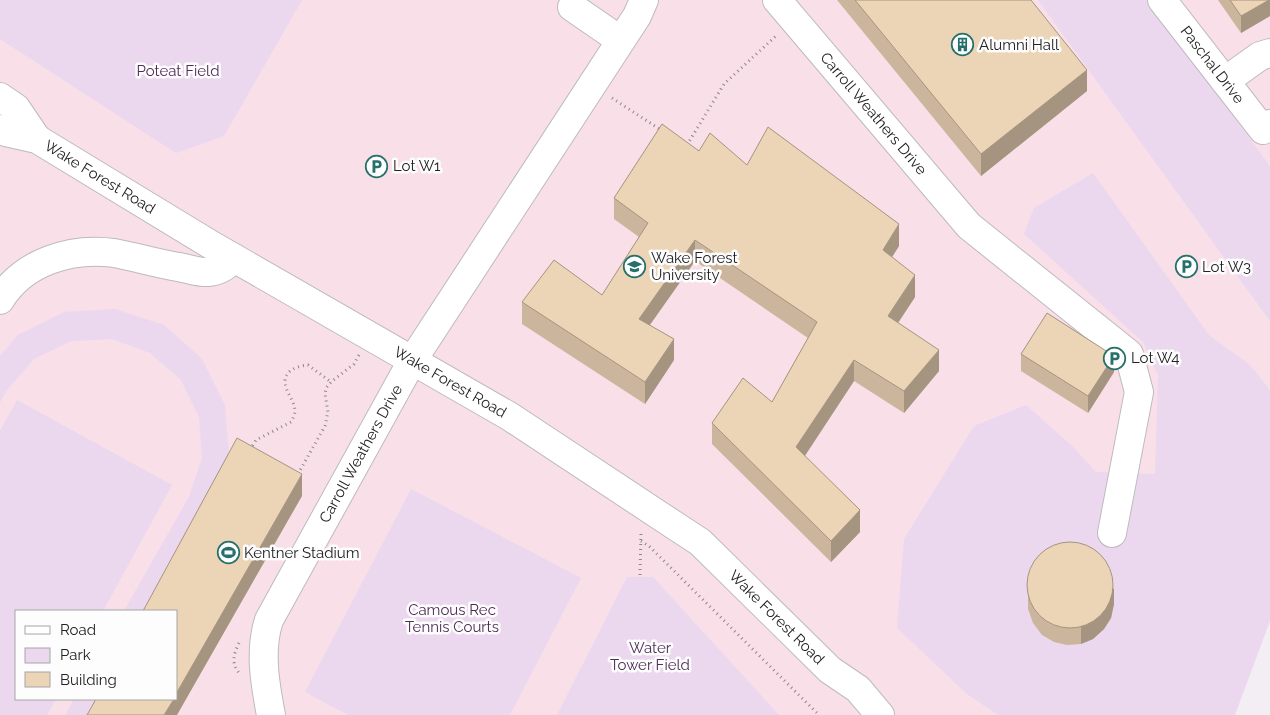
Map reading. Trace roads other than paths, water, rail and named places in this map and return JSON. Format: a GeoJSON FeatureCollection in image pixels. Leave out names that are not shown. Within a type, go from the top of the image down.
{"type":"FeatureCollection","features":[{"type":"Feature","properties":{"kind":"street","name":"Carroll Weathers Drive"},"geometry":{"type":"LineString","coordinates":[[271,715],[263,660],[263,642],[269,620],[412,361],[637,16],[644,0]]}},
{"type":"Feature","properties":{"kind":"street","name":"Carroll Weathers Drive"},"geometry":{"type":"LineString","coordinates":[[778,0],[969,226],[1129,354],[1139,392],[1112,533]]}},
{"type":"Feature","properties":{"kind":"street","name":"Paschal Drive"},"geometry":{"type":"LineString","coordinates":[[1162,0],[1225,81],[1266,127]]}},
{"type":"Feature","properties":{"kind":"street"},"geometry":{"type":"LineString","coordinates":[[572,7],[620,40]]}},
{"type":"Feature","properties":{"kind":"street"},"geometry":{"type":"LineString","coordinates":[[1225,81],[1260,56],[1270,53]]}},
{"type":"Feature","properties":{"kind":"street","name":"Wake Forest Road"},"geometry":{"type":"LineString","coordinates":[[0,98],[16,108],[36,140]]}},
{"type":"Feature","properties":{"kind":"street","name":"Wake Forest Road"},"geometry":{"type":"LineString","coordinates":[[0,129],[36,140],[234,258],[509,416],[700,542],[830,670],[858,689],[880,715]]}},
{"type":"Feature","properties":{"kind":"street"},"geometry":{"type":"LineString","coordinates":[[0,300],[12,284],[30,270],[53,258],[79,252],[113,253],[206,272],[226,267],[234,258]]}},
{"type":"Feature","properties":{"kind":"street","name":"Wake Forest Road"},"geometry":{"type":"LineString","coordinates":[[830,670],[839,687],[860,715]]}},
{"type":"Feature","properties":{"kind":"place","name":"Alumni Hall"},"geometry":{"type":"Point","coordinates":[963,45]}},
{"type":"Feature","properties":{"kind":"place","name":"Lot W1"},"geometry":{"type":"Point","coordinates":[377,166]}},
{"type":"Feature","properties":{"kind":"place","name":"Wake Forest University"},"geometry":{"type":"Point","coordinates":[635,267]}},
{"type":"Feature","properties":{"kind":"place","name":"Lot W3"},"geometry":{"type":"Point","coordinates":[1186,267]}},
{"type":"Feature","properties":{"kind":"place","name":"Lot W4"},"geometry":{"type":"Point","coordinates":[1115,358]}},
{"type":"Feature","properties":{"kind":"place","name":"Kentner Stadium"},"geometry":{"type":"Point","coordinates":[228,553]}},
{"type":"Feature","properties":{"kind":"park label","name":"Poteat Field"},"geometry":{"type":"Point","coordinates":[178,71]}},
{"type":"Feature","properties":{"kind":"park label","name":"Camous Rec Tennis Courts"},"geometry":{"type":"Point","coordinates":[452,618]}},
{"type":"Feature","properties":{"kind":"park label","name":"Water Tower Field"},"geometry":{"type":"Point","coordinates":[650,656]}}]}
